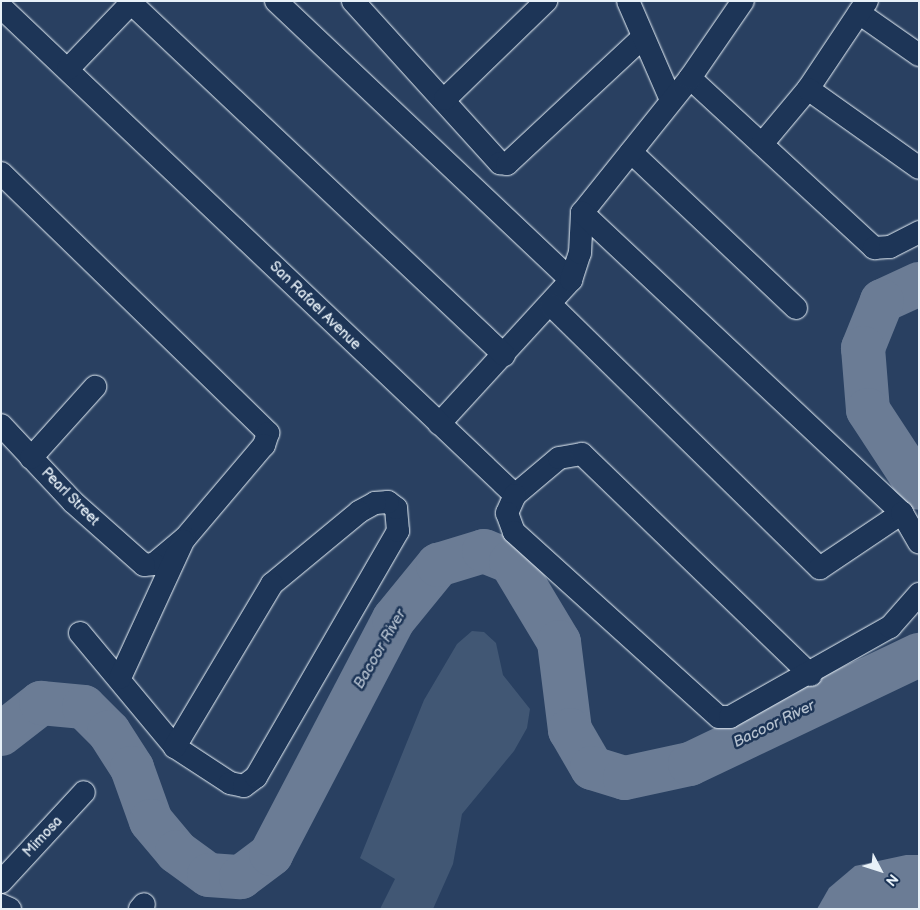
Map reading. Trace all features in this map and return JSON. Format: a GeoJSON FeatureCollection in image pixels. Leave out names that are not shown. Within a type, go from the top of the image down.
{"type":"FeatureCollection","features":[{"type":"Feature","properties":{"kind":"street"},"geometry":{"type":"LineString","coordinates":[[276,1],[572,280]]}},
{"type":"Feature","properties":{"kind":"street"},"geometry":{"type":"LineString","coordinates":[[445,99],[546,1]]}},
{"type":"Feature","properties":{"kind":"street"},"geometry":{"type":"LineString","coordinates":[[628,1],[670,100]]}},
{"type":"Feature","properties":{"kind":"street"},"geometry":{"type":"LineString","coordinates":[[439,424],[551,305],[572,280],[580,253],[582,213],[670,100],[690,78],[743,1]]}},
{"type":"Feature","properties":{"kind":"street"},"geometry":{"type":"LineString","coordinates":[[68,69],[132,2],[504,355]]}},
{"type":"Feature","properties":{"kind":"street"},"geometry":{"type":"LineString","coordinates":[[359,4],[500,163],[507,164],[643,37]]}},
{"type":"Feature","properties":{"kind":"street","name":"San Rafael Avenue"},"geometry":{"type":"LineString","coordinates":[[1,7],[515,495]]}},
{"type":"Feature","properties":{"kind":"street"},"geometry":{"type":"LineString","coordinates":[[762,144],[808,90],[863,7],[919,54]]}},
{"type":"Feature","properties":{"kind":"street"},"geometry":{"type":"LineString","coordinates":[[690,78],[874,248],[890,247],[919,232]]}},
{"type":"Feature","properties":{"kind":"street"},"geometry":{"type":"LineString","coordinates":[[808,90],[919,168]]}},
{"type":"Feature","properties":{"kind":"street"},"geometry":{"type":"LineString","coordinates":[[631,152],[796,308]]}},
{"type":"Feature","properties":{"kind":"street"},"geometry":{"type":"LineString","coordinates":[[1,174],[268,433],[264,445],[185,538],[120,678]]}},
{"type":"Feature","properties":{"kind":"street"},"geometry":{"type":"LineString","coordinates":[[582,213],[902,513],[919,543]]}},
{"type":"Feature","properties":{"kind":"street"},"geometry":{"type":"LineString","coordinates":[[551,305],[820,568],[902,513]]}},
{"type":"Feature","properties":{"kind":"street"},"geometry":{"type":"LineString","coordinates":[[31,458],[95,387]]}},
{"type":"Feature","properties":{"kind":"street","name":"Pearl Street"},"geometry":{"type":"LineString","coordinates":[[1,425],[31,458],[144,565],[154,564],[185,538]]}},
{"type":"Feature","properties":{"kind":"street"},"geometry":{"type":"LineString","coordinates":[[811,674],[582,454],[568,454],[515,495],[507,513],[514,532],[720,717],[730,717],[811,674],[890,627],[919,594]]}},
{"type":"Feature","properties":{"kind":"street"},"geometry":{"type":"LineString","coordinates":[[80,633],[120,678],[175,747],[230,783],[244,786],[256,777],[398,531],[396,508],[388,502],[375,503],[359,512],[272,584],[175,747]]}},
{"type":"Feature","properties":{"kind":"street","name":"Mimosa"},"geometry":{"type":"LineString","coordinates":[[1,882],[84,792]]}},
{"type":"Feature","properties":{"kind":"street"},"geometry":{"type":"LineString","coordinates":[[1,905],[10,909]]}},
{"type":"Feature","properties":{"kind":"shaded area"},"geometry":{"type":"Polygon","coordinates":[[[472,631],[484,632],[496,643],[503,675],[530,709],[527,728],[514,751],[462,814],[453,864],[433,909],[380,909],[395,879],[360,858],[424,700],[457,644],[472,631]]]}},
{"type":"Feature","properties":{"kind":"shaded area"},"geometry":{"type":"Polygon","coordinates":[[[906,855],[919,855],[919,909],[817,909],[829,888],[855,866],[906,855]]]}},
{"type":"Feature","properties":{"kind":"waterway","name":"Bacoor River"},"geometry":{"type":"LineString","coordinates":[[919,284],[882,301],[863,348],[868,410],[919,488]]}},
{"type":"Feature","properties":{"kind":"waterway","name":"Bacoor River"},"geometry":{"type":"LineString","coordinates":[[1,734],[41,703],[84,707],[109,732],[132,768],[151,821],[177,852],[209,875],[241,877],[271,854],[394,619],[438,565],[484,551],[511,562],[559,642],[570,730],[592,768],[625,778],[690,764],[919,655]]}}]}
